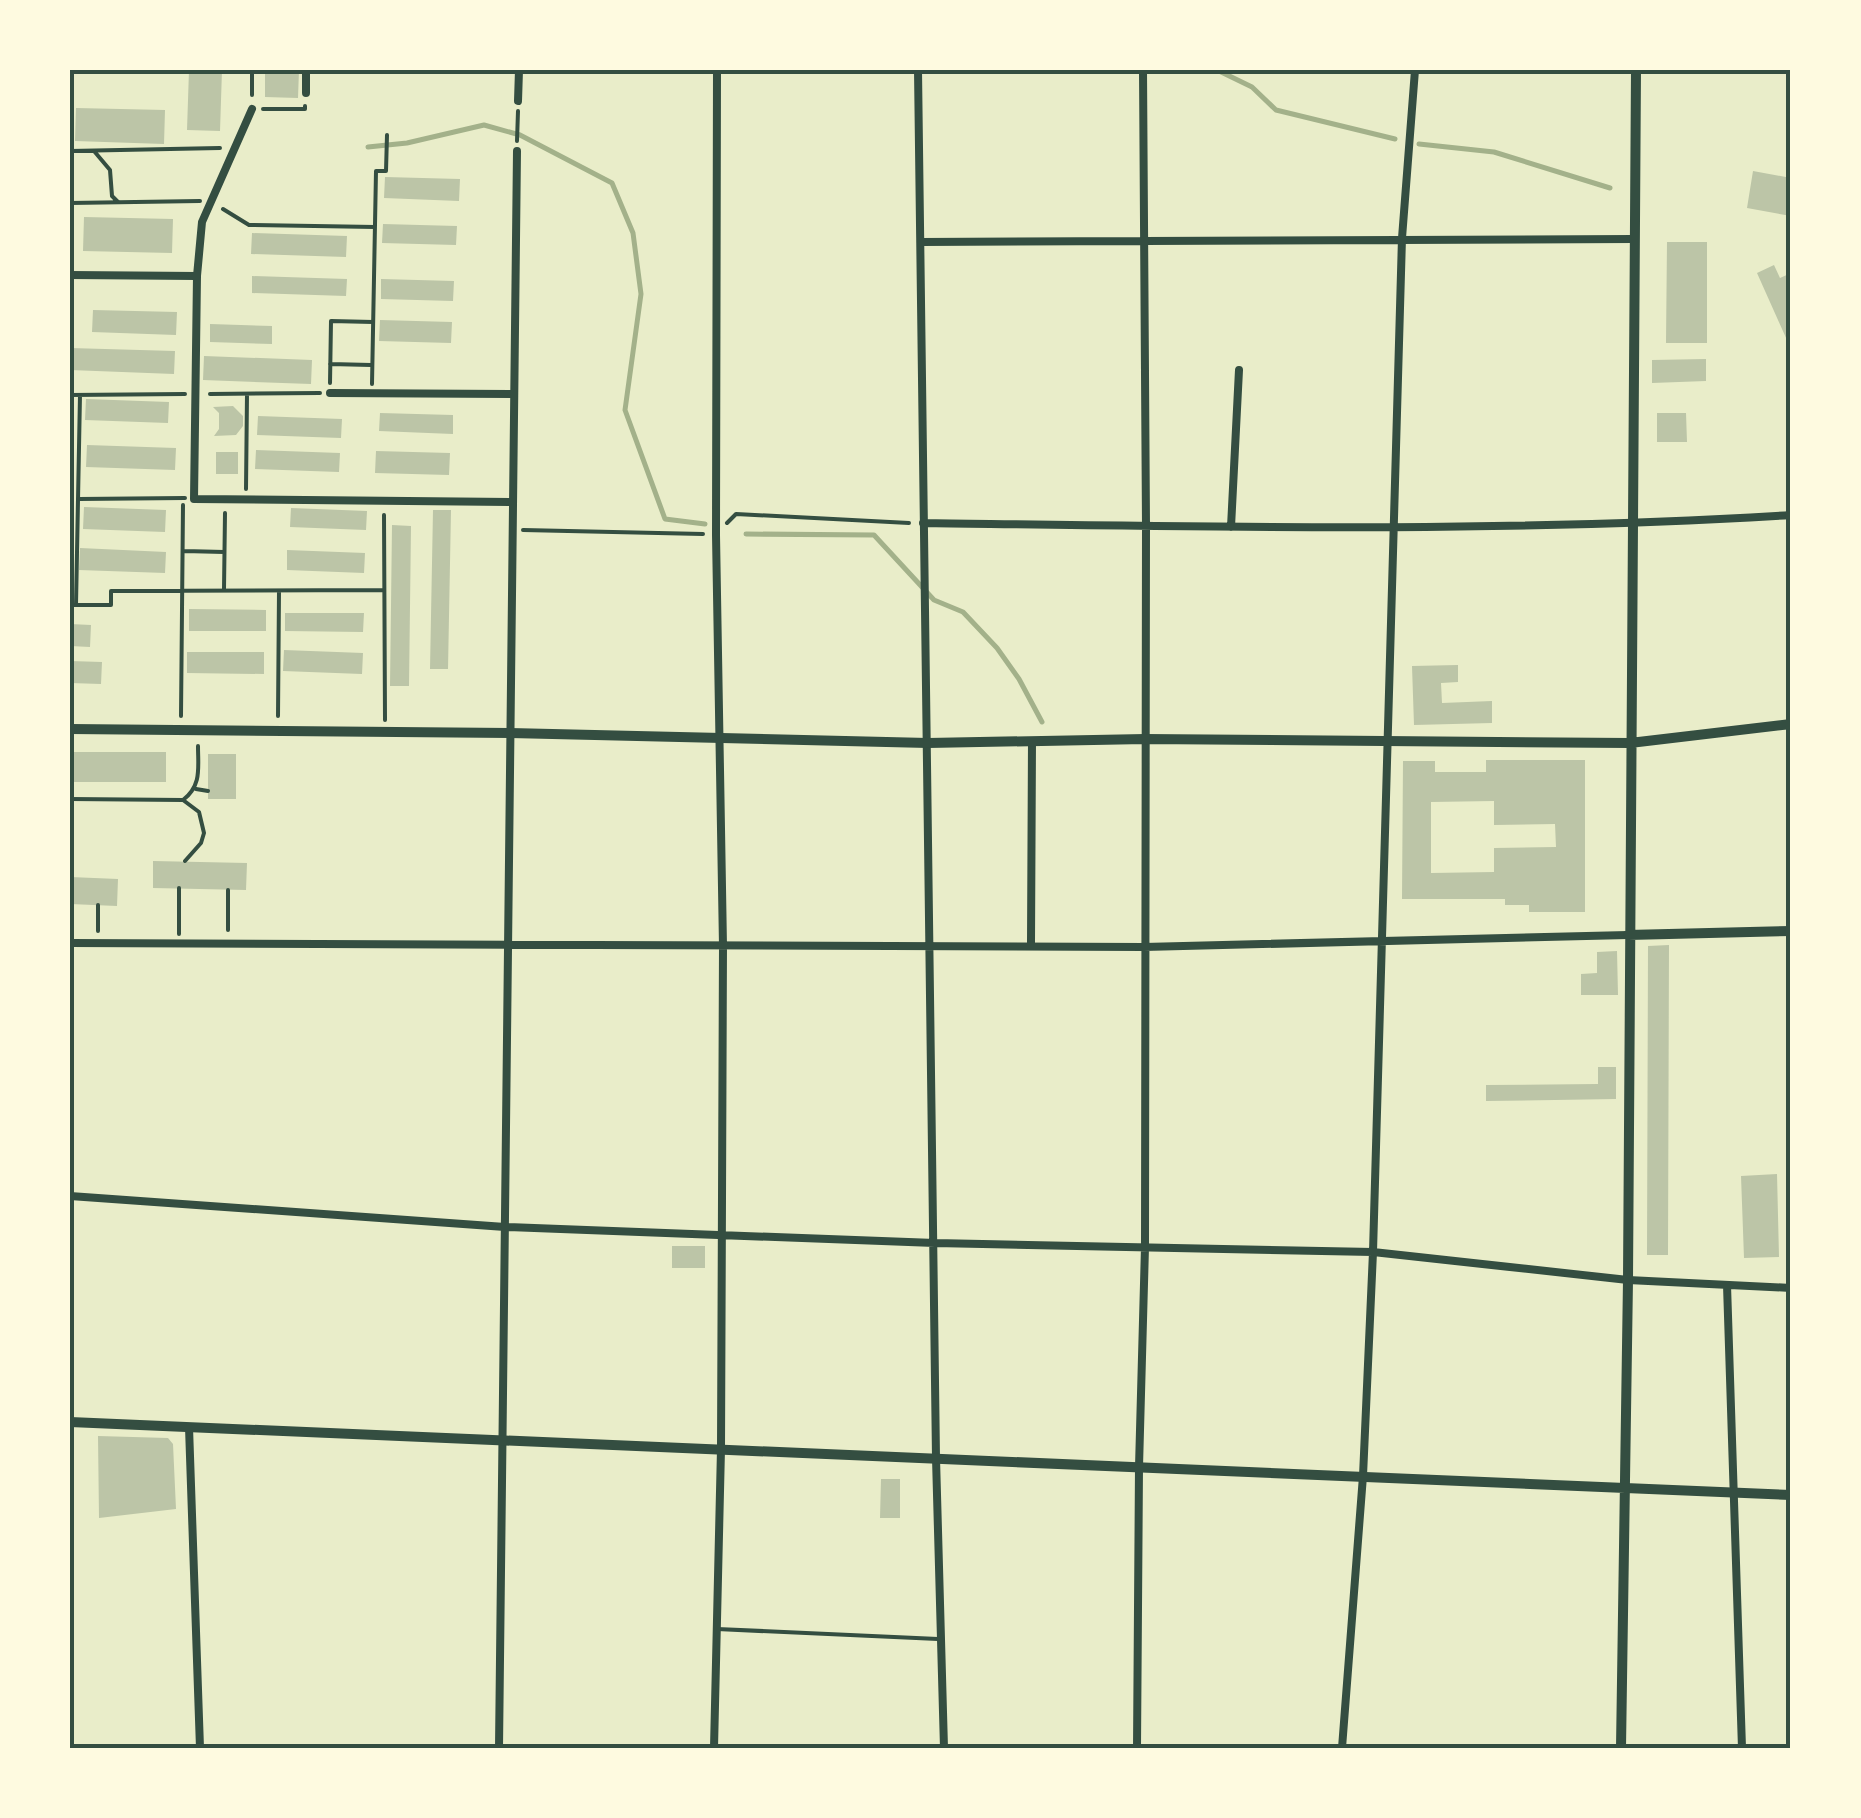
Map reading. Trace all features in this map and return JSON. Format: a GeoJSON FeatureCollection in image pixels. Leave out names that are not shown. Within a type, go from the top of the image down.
{"type":"FeatureCollection","features":[{"type":"Feature","properties":{"kind":"street"},"geometry":{"type":"LineString","coordinates":[[306,70],[306,93]]}},
{"type":"Feature","properties":{"kind":"street"},"geometry":{"type":"LineString","coordinates":[[518,101],[519,70]]}},
{"type":"Feature","properties":{"kind":"street"},"geometry":{"type":"LineString","coordinates":[[714,1748],[721,1449],[723,946],[716,535],[717,70]]}},
{"type":"Feature","properties":{"kind":"street"},"geometry":{"type":"LineString","coordinates":[[918,70],[936,1458],[944,1748]]}},
{"type":"Feature","properties":{"kind":"street"},"geometry":{"type":"LineString","coordinates":[[1137,1748],[1145,1248],[1143,70]]}},
{"type":"Feature","properties":{"kind":"street"},"geometry":{"type":"LineString","coordinates":[[1342,1748],[1373,1252],[1402,238],[1415,70]]}},
{"type":"Feature","properties":{"kind":"street"},"geometry":{"type":"LineString","coordinates":[[1621,1748],[1636,70]]}},
{"type":"Feature","properties":{"kind":"street"},"geometry":{"type":"LineString","coordinates":[[252,109],[202,222],[197,276],[194,498],[513,502]]}},
{"type":"Feature","properties":{"kind":"street"},"geometry":{"type":"LineString","coordinates":[[499,1748],[517,151]]}},
{"type":"Feature","properties":{"kind":"street"},"geometry":{"type":"LineString","coordinates":[[921,242],[1634,238]]}},
{"type":"Feature","properties":{"kind":"street"},"geometry":{"type":"LineString","coordinates":[[70,275],[197,276]]}},
{"type":"Feature","properties":{"kind":"street"},"geometry":{"type":"LineString","coordinates":[[1231,527],[1239,370]]}},
{"type":"Feature","properties":{"kind":"street"},"geometry":{"type":"LineString","coordinates":[[330,393],[514,394]]}},
{"type":"Feature","properties":{"kind":"street"},"geometry":{"type":"LineString","coordinates":[[923,523],[1396,529],[1632,525],[1791,515]]}},
{"type":"Feature","properties":{"kind":"street"},"geometry":{"type":"LineString","coordinates":[[70,729],[510,733],[928,743],[1145,739],[1630,743],[1791,724]]}},
{"type":"Feature","properties":{"kind":"street"},"geometry":{"type":"LineString","coordinates":[[1031,944],[1032,741]]}},
{"type":"Feature","properties":{"kind":"street"},"geometry":{"type":"LineString","coordinates":[[70,943],[1144,947],[1791,931]]}},
{"type":"Feature","properties":{"kind":"street"},"geometry":{"type":"LineString","coordinates":[[70,1196],[505,1227],[935,1243],[1373,1252],[1628,1280],[1791,1288]]}},
{"type":"Feature","properties":{"kind":"street"},"geometry":{"type":"LineString","coordinates":[[1727,1285],[1742,1748]]}},
{"type":"Feature","properties":{"kind":"street"},"geometry":{"type":"LineString","coordinates":[[70,1422],[1791,1494]]}},
{"type":"Feature","properties":{"kind":"street"},"geometry":{"type":"LineString","coordinates":[[189,1427],[200,1748]]}},
{"type":"Feature","properties":{"kind":"lane"},"geometry":{"type":"LineString","coordinates":[[718,1629],[942,1640]]}},
{"type":"Feature","properties":{"kind":"path"},"geometry":{"type":"LineString","coordinates":[[252,70],[252,109],[305,109],[306,93]]}},
{"type":"Feature","properties":{"kind":"path"},"geometry":{"type":"LineString","coordinates":[[517,151],[518,101]]}},
{"type":"Feature","properties":{"kind":"path"},"geometry":{"type":"LineString","coordinates":[[371,393],[376,170],[386,171],[387,135]]}},
{"type":"Feature","properties":{"kind":"path"},"geometry":{"type":"LineString","coordinates":[[70,151],[234,149]]}},
{"type":"Feature","properties":{"kind":"path"},"geometry":{"type":"LineString","coordinates":[[94,151],[110,170],[112,196],[119,203]]}},
{"type":"Feature","properties":{"kind":"path"},"geometry":{"type":"LineString","coordinates":[[70,204],[211,201],[249,225],[375,227]]}},
{"type":"Feature","properties":{"kind":"path"},"geometry":{"type":"LineString","coordinates":[[70,396],[330,393],[332,321],[373,322]]}},
{"type":"Feature","properties":{"kind":"path"},"geometry":{"type":"LineString","coordinates":[[330,364],[372,365]]}},
{"type":"Feature","properties":{"kind":"path"},"geometry":{"type":"LineString","coordinates":[[246,499],[247,394]]}},
{"type":"Feature","properties":{"kind":"path"},"geometry":{"type":"LineString","coordinates":[[80,396],[73,605],[111,605],[111,591],[384,590]]}},
{"type":"Feature","properties":{"kind":"path"},"geometry":{"type":"LineString","coordinates":[[70,445],[79,445]]}},
{"type":"Feature","properties":{"kind":"path"},"geometry":{"type":"LineString","coordinates":[[181,730],[184,498]]}},
{"type":"Feature","properties":{"kind":"path"},"geometry":{"type":"LineString","coordinates":[[78,499],[194,498]]}},
{"type":"Feature","properties":{"kind":"path"},"geometry":{"type":"LineString","coordinates":[[224,590],[225,499]]}},
{"type":"Feature","properties":{"kind":"path"},"geometry":{"type":"LineString","coordinates":[[384,500],[385,732]]}},
{"type":"Feature","properties":{"kind":"path"},"geometry":{"type":"LineString","coordinates":[[183,551],[224,552]]}},
{"type":"Feature","properties":{"kind":"path"},"geometry":{"type":"LineString","coordinates":[[70,578],[76,584]]}},
{"type":"Feature","properties":{"kind":"path"},"geometry":{"type":"LineString","coordinates":[[278,590],[278,731]]}},
{"type":"Feature","properties":{"kind":"path"},"geometry":{"type":"LineString","coordinates":[[183,800],[196,789],[198,730]]}},
{"type":"Feature","properties":{"kind":"path"},"geometry":{"type":"LineString","coordinates":[[196,789],[208,791]]}},
{"type":"Feature","properties":{"kind":"path"},"geometry":{"type":"LineString","coordinates":[[70,799],[183,800],[199,812],[204,833],[201,844],[185,862]]}},
{"type":"Feature","properties":{"kind":"path"},"geometry":{"type":"LineString","coordinates":[[178,888],[178,943]]}},
{"type":"Feature","properties":{"kind":"path"},"geometry":{"type":"LineString","coordinates":[[228,890],[228,943]]}},
{"type":"Feature","properties":{"kind":"path"},"geometry":{"type":"LineString","coordinates":[[98,905],[98,943]]}},
{"type":"Feature","properties":{"kind":"building"},"geometry":{"type":"Polygon","coordinates":[[[189,70],[222,70],[220,131],[187,130],[189,70]]]}},
{"type":"Feature","properties":{"kind":"building"},"geometry":{"type":"Polygon","coordinates":[[[265,70],[299,70],[298,98],[265,97],[265,70]]]}},
{"type":"Feature","properties":{"kind":"building"},"geometry":{"type":"Polygon","coordinates":[[[76,108],[165,110],[164,144],[75,141],[76,108]]]}},
{"type":"Feature","properties":{"kind":"building"},"geometry":{"type":"Polygon","coordinates":[[[1753,171],[1791,178],[1791,216],[1747,208],[1753,171]]]}},
{"type":"Feature","properties":{"kind":"building"},"geometry":{"type":"Polygon","coordinates":[[[385,177],[460,179],[459,201],[384,198],[385,177]]]}},
{"type":"Feature","properties":{"kind":"building"},"geometry":{"type":"Polygon","coordinates":[[[84,217],[173,219],[172,253],[83,251],[84,217]]]}},
{"type":"Feature","properties":{"kind":"building"},"geometry":{"type":"Polygon","coordinates":[[[383,224],[457,226],[456,245],[382,243],[383,224]]]}},
{"type":"Feature","properties":{"kind":"building"},"geometry":{"type":"Polygon","coordinates":[[[252,233],[347,236],[346,257],[251,254],[252,233]]]}},
{"type":"Feature","properties":{"kind":"building"},"geometry":{"type":"Polygon","coordinates":[[[1667,242],[1707,242],[1707,343],[1666,343],[1667,242]]]}},
{"type":"Feature","properties":{"kind":"building"},"geometry":{"type":"Polygon","coordinates":[[[1774,265],[1780,278],[1791,273],[1791,290],[1787,292],[1791,300],[1791,349],[1757,273],[1774,265]]]}},
{"type":"Feature","properties":{"kind":"building"},"geometry":{"type":"Polygon","coordinates":[[[252,276],[347,279],[346,296],[252,293],[252,276]]]}},
{"type":"Feature","properties":{"kind":"building"},"geometry":{"type":"Polygon","coordinates":[[[381,279],[454,281],[453,301],[381,299],[381,279]]]}},
{"type":"Feature","properties":{"kind":"building"},"geometry":{"type":"Polygon","coordinates":[[[93,310],[177,312],[176,335],[92,332],[93,310]]]}},
{"type":"Feature","properties":{"kind":"building"},"geometry":{"type":"Polygon","coordinates":[[[380,320],[452,322],[451,343],[379,341],[380,320]]]}},
{"type":"Feature","properties":{"kind":"building"},"geometry":{"type":"Polygon","coordinates":[[[210,324],[272,326],[272,344],[210,342],[210,324]]]}},
{"type":"Feature","properties":{"kind":"building"},"geometry":{"type":"Polygon","coordinates":[[[70,348],[175,351],[174,374],[70,370],[70,348]]]}},
{"type":"Feature","properties":{"kind":"building"},"geometry":{"type":"Polygon","coordinates":[[[204,356],[312,360],[311,384],[203,380],[204,356]]]}},
{"type":"Feature","properties":{"kind":"building"},"geometry":{"type":"Polygon","coordinates":[[[1706,359],[1706,381],[1652,383],[1652,360],[1706,359]]]}},
{"type":"Feature","properties":{"kind":"building"},"geometry":{"type":"Polygon","coordinates":[[[86,399],[169,402],[168,423],[85,420],[86,399]]]}},
{"type":"Feature","properties":{"kind":"building"},"geometry":{"type":"Polygon","coordinates":[[[233,406],[243,416],[243,426],[236,435],[214,436],[219,429],[219,413],[213,407],[233,406]]]}},
{"type":"Feature","properties":{"kind":"building"},"geometry":{"type":"Polygon","coordinates":[[[380,413],[453,415],[453,434],[379,431],[380,413]]]}},
{"type":"Feature","properties":{"kind":"building"},"geometry":{"type":"Polygon","coordinates":[[[1657,413],[1686,413],[1687,442],[1657,442],[1657,413]]]}},
{"type":"Feature","properties":{"kind":"building"},"geometry":{"type":"Polygon","coordinates":[[[258,416],[342,419],[341,438],[257,435],[258,416]]]}},
{"type":"Feature","properties":{"kind":"building"},"geometry":{"type":"Polygon","coordinates":[[[87,445],[176,448],[175,470],[86,467],[87,445]]]}},
{"type":"Feature","properties":{"kind":"building"},"geometry":{"type":"Polygon","coordinates":[[[256,450],[340,453],[339,472],[255,469],[256,450]]]}},
{"type":"Feature","properties":{"kind":"building"},"geometry":{"type":"Polygon","coordinates":[[[376,451],[450,453],[449,475],[375,473],[376,451]]]}},
{"type":"Feature","properties":{"kind":"building"},"geometry":{"type":"Polygon","coordinates":[[[216,452],[238,452],[238,474],[216,474],[216,452]]]}},
{"type":"Feature","properties":{"kind":"building"},"geometry":{"type":"Polygon","coordinates":[[[84,507],[166,510],[165,532],[83,529],[84,507]]]}},
{"type":"Feature","properties":{"kind":"building"},"geometry":{"type":"Polygon","coordinates":[[[291,508],[367,511],[366,530],[290,527],[291,508]]]}},
{"type":"Feature","properties":{"kind":"building"},"geometry":{"type":"Polygon","coordinates":[[[433,510],[451,510],[448,669],[430,669],[433,510]]]}},
{"type":"Feature","properties":{"kind":"building"},"geometry":{"type":"Polygon","coordinates":[[[392,525],[411,526],[409,686],[390,686],[392,525]]]}},
{"type":"Feature","properties":{"kind":"building"},"geometry":{"type":"Polygon","coordinates":[[[80,548],[166,552],[165,573],[79,570],[80,548]]]}},
{"type":"Feature","properties":{"kind":"building"},"geometry":{"type":"Polygon","coordinates":[[[287,550],[365,553],[364,573],[287,570],[287,550]]]}},
{"type":"Feature","properties":{"kind":"building"},"geometry":{"type":"Polygon","coordinates":[[[189,609],[266,610],[266,631],[189,631],[189,609]]]}},
{"type":"Feature","properties":{"kind":"building"},"geometry":{"type":"Polygon","coordinates":[[[285,613],[364,613],[363,632],[285,631],[285,613]]]}},
{"type":"Feature","properties":{"kind":"building"},"geometry":{"type":"Polygon","coordinates":[[[70,624],[91,625],[90,647],[70,646],[70,624]]]}},
{"type":"Feature","properties":{"kind":"building"},"geometry":{"type":"Polygon","coordinates":[[[284,650],[363,653],[362,674],[283,671],[284,650]]]}},
{"type":"Feature","properties":{"kind":"building"},"geometry":{"type":"Polygon","coordinates":[[[187,652],[264,652],[264,674],[187,673],[187,652]]]}},
{"type":"Feature","properties":{"kind":"building"},"geometry":{"type":"Polygon","coordinates":[[[70,661],[102,662],[101,684],[70,683],[70,661]]]}},
{"type":"Feature","properties":{"kind":"building"},"geometry":{"type":"Polygon","coordinates":[[[1458,665],[1458,682],[1441,683],[1442,703],[1492,701],[1492,723],[1414,725],[1412,666],[1458,665]]]}},
{"type":"Feature","properties":{"kind":"building"},"geometry":{"type":"Polygon","coordinates":[[[70,752],[166,752],[166,782],[70,782],[70,752]]]}},
{"type":"Feature","properties":{"kind":"building"},"geometry":{"type":"Polygon","coordinates":[[[208,754],[236,754],[236,799],[208,799],[208,754]]]}},
{"type":"Feature","properties":{"kind":"building"},"geometry":{"type":"Polygon","coordinates":[[[1486,760],[1585,760],[1585,912],[1529,912],[1529,905],[1505,905],[1505,899],[1402,899],[1403,761],[1435,761],[1435,772],[1486,772],[1486,760]],[[1494,801],[1431,802],[1431,873],[1494,872],[1494,848],[1556,847],[1555,824],[1494,825],[1494,801]]]}},
{"type":"Feature","properties":{"kind":"building"},"geometry":{"type":"Polygon","coordinates":[[[153,861],[247,863],[246,890],[153,888],[153,861]]]}},
{"type":"Feature","properties":{"kind":"building"},"geometry":{"type":"Polygon","coordinates":[[[70,877],[118,879],[117,906],[70,904],[70,877]]]}},
{"type":"Feature","properties":{"kind":"building"},"geometry":{"type":"Polygon","coordinates":[[[1669,945],[1668,1255],[1647,1255],[1648,946],[1669,945]]]}},
{"type":"Feature","properties":{"kind":"building"},"geometry":{"type":"Polygon","coordinates":[[[1617,951],[1618,995],[1581,995],[1581,974],[1597,973],[1597,952],[1617,951]]]}},
{"type":"Feature","properties":{"kind":"building"},"geometry":{"type":"Polygon","coordinates":[[[1598,1067],[1616,1067],[1616,1099],[1486,1101],[1486,1085],[1598,1084],[1598,1067]]]}},
{"type":"Feature","properties":{"kind":"building"},"geometry":{"type":"Polygon","coordinates":[[[1777,1174],[1779,1257],[1744,1258],[1741,1176],[1777,1174]]]}},
{"type":"Feature","properties":{"kind":"building"},"geometry":{"type":"Polygon","coordinates":[[[672,1246],[705,1246],[705,1268],[672,1268],[672,1246]]]}},
{"type":"Feature","properties":{"kind":"building"},"geometry":{"type":"Polygon","coordinates":[[[98,1436],[168,1438],[173,1444],[176,1509],[99,1518],[98,1436]]]}},
{"type":"Feature","properties":{"kind":"building"},"geometry":{"type":"Polygon","coordinates":[[[881,1479],[900,1479],[900,1518],[880,1518],[881,1479]]]}},
{"type":"Feature","properties":{"kind":"waterway"},"geometry":{"type":"LineString","coordinates":[[1217,70],[1252,87],[1276,110],[1395,139]]}},
{"type":"Feature","properties":{"kind":"waterway"},"geometry":{"type":"LineString","coordinates":[[368,147],[407,143],[484,125],[520,135],[612,183],[633,233],[641,294],[625,410],[665,519],[705,524]]}},
{"type":"Feature","properties":{"kind":"waterway"},"geometry":{"type":"LineString","coordinates":[[1419,144],[1494,152],[1610,188]]}},
{"type":"Feature","properties":{"kind":"waterway"},"geometry":{"type":"LineString","coordinates":[[746,534],[874,535],[934,600],[963,612],[997,648],[1042,722]]}}]}
